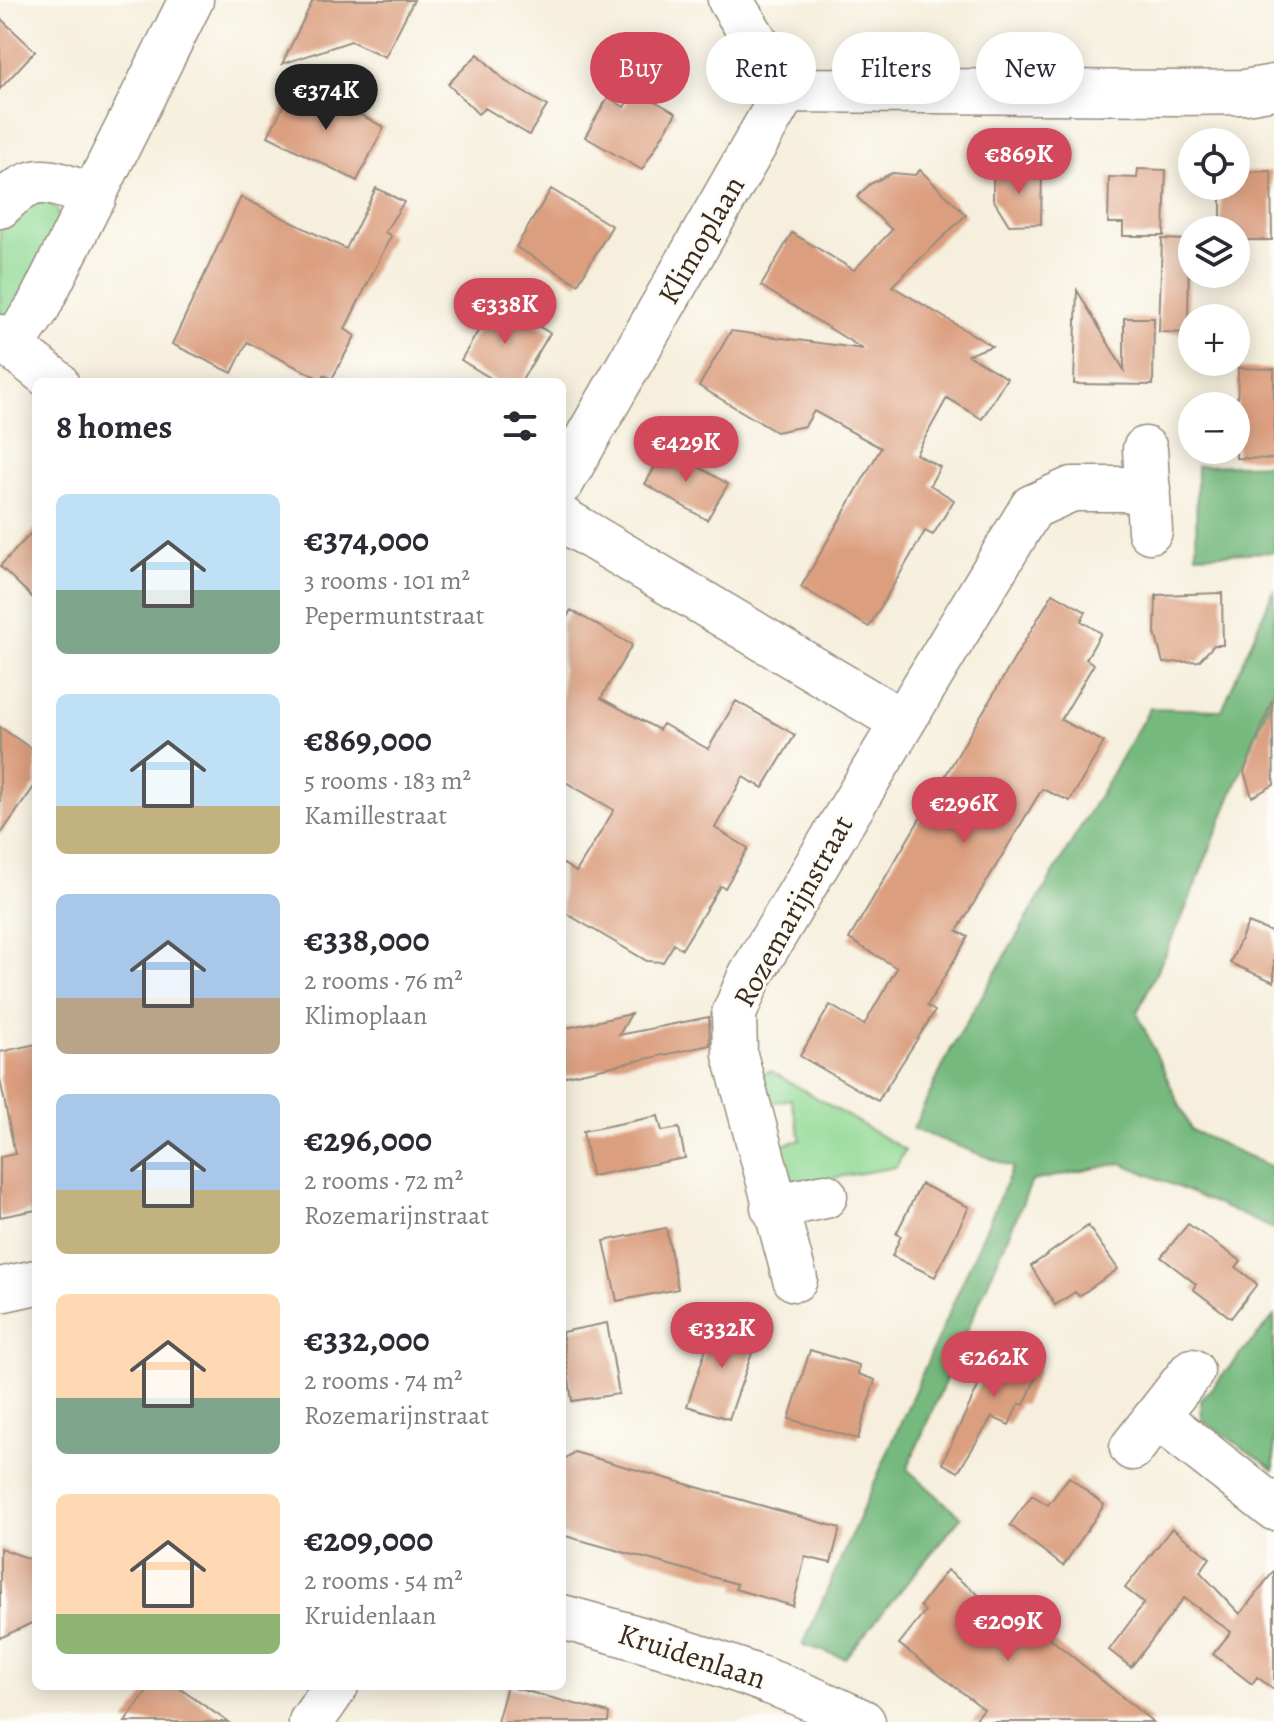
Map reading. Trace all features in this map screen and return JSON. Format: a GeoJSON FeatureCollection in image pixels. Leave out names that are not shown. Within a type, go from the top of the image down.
{"type":"FeatureCollection","features":[{"type":"Feature","properties":{"kind":"street"},"geometry":{"type":"LineString","coordinates":[[51,378],[6,342],[37,309],[191,0]]}},
{"type":"Feature","properties":{"kind":"street"},"geometry":{"type":"LineString","coordinates":[[730,0],[750,32]]}},
{"type":"Feature","properties":{"kind":"street"},"geometry":{"type":"LineString","coordinates":[[816,90],[1178,93],[1245,92],[1274,87]]}},
{"type":"Feature","properties":{"kind":"street","name":"Klimoplaan"},"geometry":{"type":"LineString","coordinates":[[566,475],[778,104]]}},
{"type":"Feature","properties":{"kind":"street"},"geometry":{"type":"LineString","coordinates":[[0,206],[17,187],[46,180],[94,197]]}},
{"type":"Feature","properties":{"kind":"street","name":"Rozemarijnstraat"},"geometry":{"type":"LineString","coordinates":[[795,1279],[773,1207],[735,1055],[734,1014],[750,976],[1032,507],[1072,489],[1148,490]]}},
{"type":"Feature","properties":{"kind":"street"},"geometry":{"type":"LineString","coordinates":[[566,521],[901,721]]}},
{"type":"Feature","properties":{"kind":"street"},"geometry":{"type":"LineString","coordinates":[[773,1207],[825,1196]]}},
{"type":"Feature","properties":{"kind":"street"},"geometry":{"type":"LineString","coordinates":[[0,1290],[32,1283]]}},
{"type":"Feature","properties":{"kind":"street"},"geometry":{"type":"LineString","coordinates":[[1192,1371],[1145,1432],[1274,1508]]}},
{"type":"Feature","properties":{"kind":"street","name":"Kruidenlaan"},"geometry":{"type":"LineString","coordinates":[[566,1618],[717,1662],[795,1689],[863,1722]]}},
{"type":"Feature","properties":{"kind":"street"},"geometry":{"type":"LineString","coordinates":[[311,1722],[333,1690]]}},
{"type":"Feature","properties":{"kind":"green space"},"geometry":{"type":"Polygon","coordinates":[[[39,197],[57,209],[60,226],[8,315],[0,315],[0,226],[39,197]]]}},
{"type":"Feature","properties":{"kind":"green space"},"geometry":{"type":"Polygon","coordinates":[[[1274,464],[1274,552],[1196,555],[1197,466],[1274,464]]]}},
{"type":"Feature","properties":{"kind":"green space"},"geometry":{"type":"Polygon","coordinates":[[[1274,589],[1274,691],[1181,920],[1137,1013],[1191,1130],[1274,1168],[1274,1229],[1122,1163],[1032,1181],[907,1469],[961,1517],[845,1658],[803,1645],[1013,1167],[913,1129],[951,1049],[1150,708],[1222,710],[1274,589]]]}},
{"type":"Feature","properties":{"kind":"green space"},"geometry":{"type":"Polygon","coordinates":[[[771,1071],[905,1150],[896,1167],[798,1184],[782,1167],[777,1146],[801,1140],[791,1099],[767,1104],[760,1074],[771,1071]]]}},
{"type":"Feature","properties":{"kind":"green space"},"geometry":{"type":"Polygon","coordinates":[[[1274,1316],[1274,1469],[1202,1420],[1201,1400],[1274,1316]]]}},
{"type":"Feature","properties":{"kind":"building"},"geometry":{"type":"Polygon","coordinates":[[[313,0],[414,0],[385,57],[351,41],[282,64],[313,0]]]}},
{"type":"Feature","properties":{"kind":"building"},"geometry":{"type":"Polygon","coordinates":[[[0,18],[35,51],[0,89],[0,18]]]}},
{"type":"Feature","properties":{"kind":"building"},"geometry":{"type":"Polygon","coordinates":[[[478,54],[505,81],[547,106],[529,135],[485,108],[478,114],[448,84],[478,54]]]}},
{"type":"Feature","properties":{"kind":"building"},"geometry":{"type":"Polygon","coordinates":[[[296,82],[384,127],[357,181],[268,136],[296,82]]]}},
{"type":"Feature","properties":{"kind":"building"},"geometry":{"type":"Polygon","coordinates":[[[604,104],[624,107],[626,104],[660,104],[676,113],[642,170],[585,137],[604,104]]]}},
{"type":"Feature","properties":{"kind":"building"},"geometry":{"type":"Polygon","coordinates":[[[1138,169],[1166,170],[1164,236],[1123,236],[1123,223],[1108,223],[1109,177],[1137,178],[1138,169]]]}},
{"type":"Feature","properties":{"kind":"building"},"geometry":{"type":"Polygon","coordinates":[[[920,170],[966,215],[892,286],[992,346],[968,355],[1007,378],[982,419],[947,398],[916,454],[940,467],[930,485],[954,500],[933,535],[925,531],[869,627],[801,587],[881,448],[814,411],[805,426],[776,432],[699,386],[731,331],[863,349],[761,286],[792,233],[854,270],[892,230],[857,197],[870,184],[892,173],[915,175],[920,170]]]}},
{"type":"Feature","properties":{"kind":"building"},"geometry":{"type":"Polygon","coordinates":[[[993,171],[1042,171],[1041,224],[1009,225],[993,199],[993,171]]]}},
{"type":"Feature","properties":{"kind":"building"},"geometry":{"type":"Polygon","coordinates":[[[1271,171],[1272,240],[1250,240],[1250,216],[1221,216],[1221,200],[1250,200],[1250,172],[1271,171]]]}},
{"type":"Feature","properties":{"kind":"building"},"geometry":{"type":"Polygon","coordinates":[[[376,188],[404,202],[385,232],[391,236],[345,329],[355,336],[333,378],[324,375],[318,378],[247,342],[232,373],[172,344],[241,197],[346,249],[376,188]]]}},
{"type":"Feature","properties":{"kind":"building"},"geometry":{"type":"Polygon","coordinates":[[[551,189],[612,226],[578,284],[516,247],[551,189]]]}},
{"type":"Feature","properties":{"kind":"building"},"geometry":{"type":"Polygon","coordinates":[[[1162,239],[1178,240],[1178,288],[1188,288],[1188,304],[1178,304],[1178,333],[1159,332],[1162,239]]]}},
{"type":"Feature","properties":{"kind":"building"},"geometry":{"type":"Polygon","coordinates":[[[1077,290],[1124,370],[1124,318],[1154,318],[1153,385],[1074,384],[1077,290]]]}},
{"type":"Feature","properties":{"kind":"building"},"geometry":{"type":"Polygon","coordinates":[[[496,301],[550,333],[523,378],[490,378],[461,360],[496,301]]]}},
{"type":"Feature","properties":{"kind":"building"},"geometry":{"type":"Polygon","coordinates":[[[1250,368],[1274,369],[1274,459],[1250,458],[1250,392],[1237,392],[1238,376],[1250,376],[1250,368]]]}},
{"type":"Feature","properties":{"kind":"building"},"geometry":{"type":"Polygon","coordinates":[[[666,448],[728,484],[707,520],[645,484],[666,448]]]}},
{"type":"Feature","properties":{"kind":"building"},"geometry":{"type":"Polygon","coordinates":[[[32,532],[32,597],[0,566],[32,532]]]}},
{"type":"Feature","properties":{"kind":"building"},"geometry":{"type":"Polygon","coordinates":[[[1053,593],[1086,612],[1081,621],[1101,633],[1086,659],[1094,664],[1061,720],[1104,742],[1070,801],[1042,789],[957,931],[968,937],[927,1006],[935,1011],[878,1101],[800,1056],[830,1005],[864,1025],[897,968],[849,939],[1053,593]]]}},
{"type":"Feature","properties":{"kind":"building"},"geometry":{"type":"Polygon","coordinates":[[[1222,593],[1223,645],[1214,645],[1199,661],[1163,663],[1155,633],[1156,595],[1222,593]]]}},
{"type":"Feature","properties":{"kind":"building"},"geometry":{"type":"Polygon","coordinates":[[[571,610],[632,645],[601,698],[659,730],[663,724],[708,749],[736,701],[795,735],[763,788],[743,777],[715,828],[748,848],[725,888],[720,886],[682,949],[674,944],[663,962],[647,961],[566,913],[566,866],[576,872],[614,810],[566,782],[566,618],[571,610]]]}},
{"type":"Feature","properties":{"kind":"building"},"geometry":{"type":"Polygon","coordinates":[[[1272,700],[1274,785],[1252,797],[1244,772],[1272,700]]]}},
{"type":"Feature","properties":{"kind":"building"},"geometry":{"type":"Polygon","coordinates":[[[0,727],[32,749],[32,790],[0,835],[0,727]]]}},
{"type":"Feature","properties":{"kind":"building"},"geometry":{"type":"Polygon","coordinates":[[[1248,923],[1274,933],[1274,982],[1230,963],[1248,923]]]}},
{"type":"Feature","properties":{"kind":"building"},"geometry":{"type":"Polygon","coordinates":[[[631,1014],[619,1035],[709,1017],[710,1045],[566,1076],[566,1028],[631,1014]]]}},
{"type":"Feature","properties":{"kind":"building"},"geometry":{"type":"Polygon","coordinates":[[[32,1045],[32,1211],[0,1217],[0,1157],[15,1154],[0,1079],[0,1052],[32,1045]]]}},
{"type":"Feature","properties":{"kind":"building"},"geometry":{"type":"Polygon","coordinates":[[[658,1116],[662,1131],[679,1128],[685,1158],[591,1176],[583,1131],[658,1116]]]}},
{"type":"Feature","properties":{"kind":"building"},"geometry":{"type":"Polygon","coordinates":[[[921,1184],[969,1207],[935,1277],[892,1256],[901,1236],[896,1234],[921,1184]]]}},
{"type":"Feature","properties":{"kind":"building"},"geometry":{"type":"Polygon","coordinates":[[[1188,1224],[1241,1261],[1236,1267],[1257,1284],[1231,1318],[1193,1289],[1196,1284],[1161,1257],[1188,1224]]]}},
{"type":"Feature","properties":{"kind":"building"},"geometry":{"type":"Polygon","coordinates":[[[1088,1226],[1118,1269],[1079,1296],[1075,1292],[1055,1305],[1031,1266],[1088,1226]]]}},
{"type":"Feature","properties":{"kind":"building"},"geometry":{"type":"Polygon","coordinates":[[[666,1228],[678,1289],[617,1301],[604,1241],[666,1228]]]}},
{"type":"Feature","properties":{"kind":"building"},"geometry":{"type":"Polygon","coordinates":[[[716,1319],[754,1332],[748,1348],[753,1350],[729,1419],[687,1406],[716,1319]]]}},
{"type":"Feature","properties":{"kind":"building"},"geometry":{"type":"Polygon","coordinates":[[[607,1323],[619,1394],[572,1401],[566,1360],[566,1331],[607,1323]]]}},
{"type":"Feature","properties":{"kind":"building"},"geometry":{"type":"Polygon","coordinates":[[[999,1342],[1039,1359],[1039,1371],[1024,1405],[1019,1403],[1009,1425],[992,1417],[958,1472],[942,1463],[999,1342]]]}},
{"type":"Feature","properties":{"kind":"building"},"geometry":{"type":"Polygon","coordinates":[[[810,1350],[859,1365],[858,1374],[875,1380],[858,1439],[789,1419],[810,1350]]]}},
{"type":"Feature","properties":{"kind":"building"},"geometry":{"type":"Polygon","coordinates":[[[574,1452],[840,1528],[831,1563],[805,1557],[793,1606],[735,1589],[737,1584],[566,1536],[566,1458],[574,1452]]]}},
{"type":"Feature","properties":{"kind":"building"},"geometry":{"type":"Polygon","coordinates":[[[1069,1477],[1104,1505],[1063,1566],[1010,1525],[1032,1495],[1048,1505],[1069,1477]]]}},
{"type":"Feature","properties":{"kind":"building"},"geometry":{"type":"Polygon","coordinates":[[[1172,1528],[1210,1558],[1200,1572],[1240,1614],[1274,1571],[1274,1690],[1257,1677],[1252,1684],[1213,1654],[1231,1632],[1184,1598],[1131,1667],[1109,1650],[1144,1603],[1125,1588],[1172,1528]]]}},
{"type":"Feature","properties":{"kind":"building"},"geometry":{"type":"Polygon","coordinates":[[[0,1548],[30,1559],[32,1563],[32,1623],[0,1638],[0,1548]]]}},
{"type":"Feature","properties":{"kind":"building"},"geometry":{"type":"Polygon","coordinates":[[[947,1570],[1019,1627],[1025,1618],[1153,1722],[973,1722],[984,1709],[899,1644],[925,1611],[920,1606],[947,1570]]]}},
{"type":"Feature","properties":{"kind":"building"},"geometry":{"type":"Polygon","coordinates":[[[148,1690],[182,1690],[228,1722],[125,1722],[148,1690]]]}},
{"type":"Feature","properties":{"kind":"building"},"geometry":{"type":"Polygon","coordinates":[[[506,1690],[522,1690],[609,1713],[608,1722],[497,1722],[506,1690]]]}}]}
